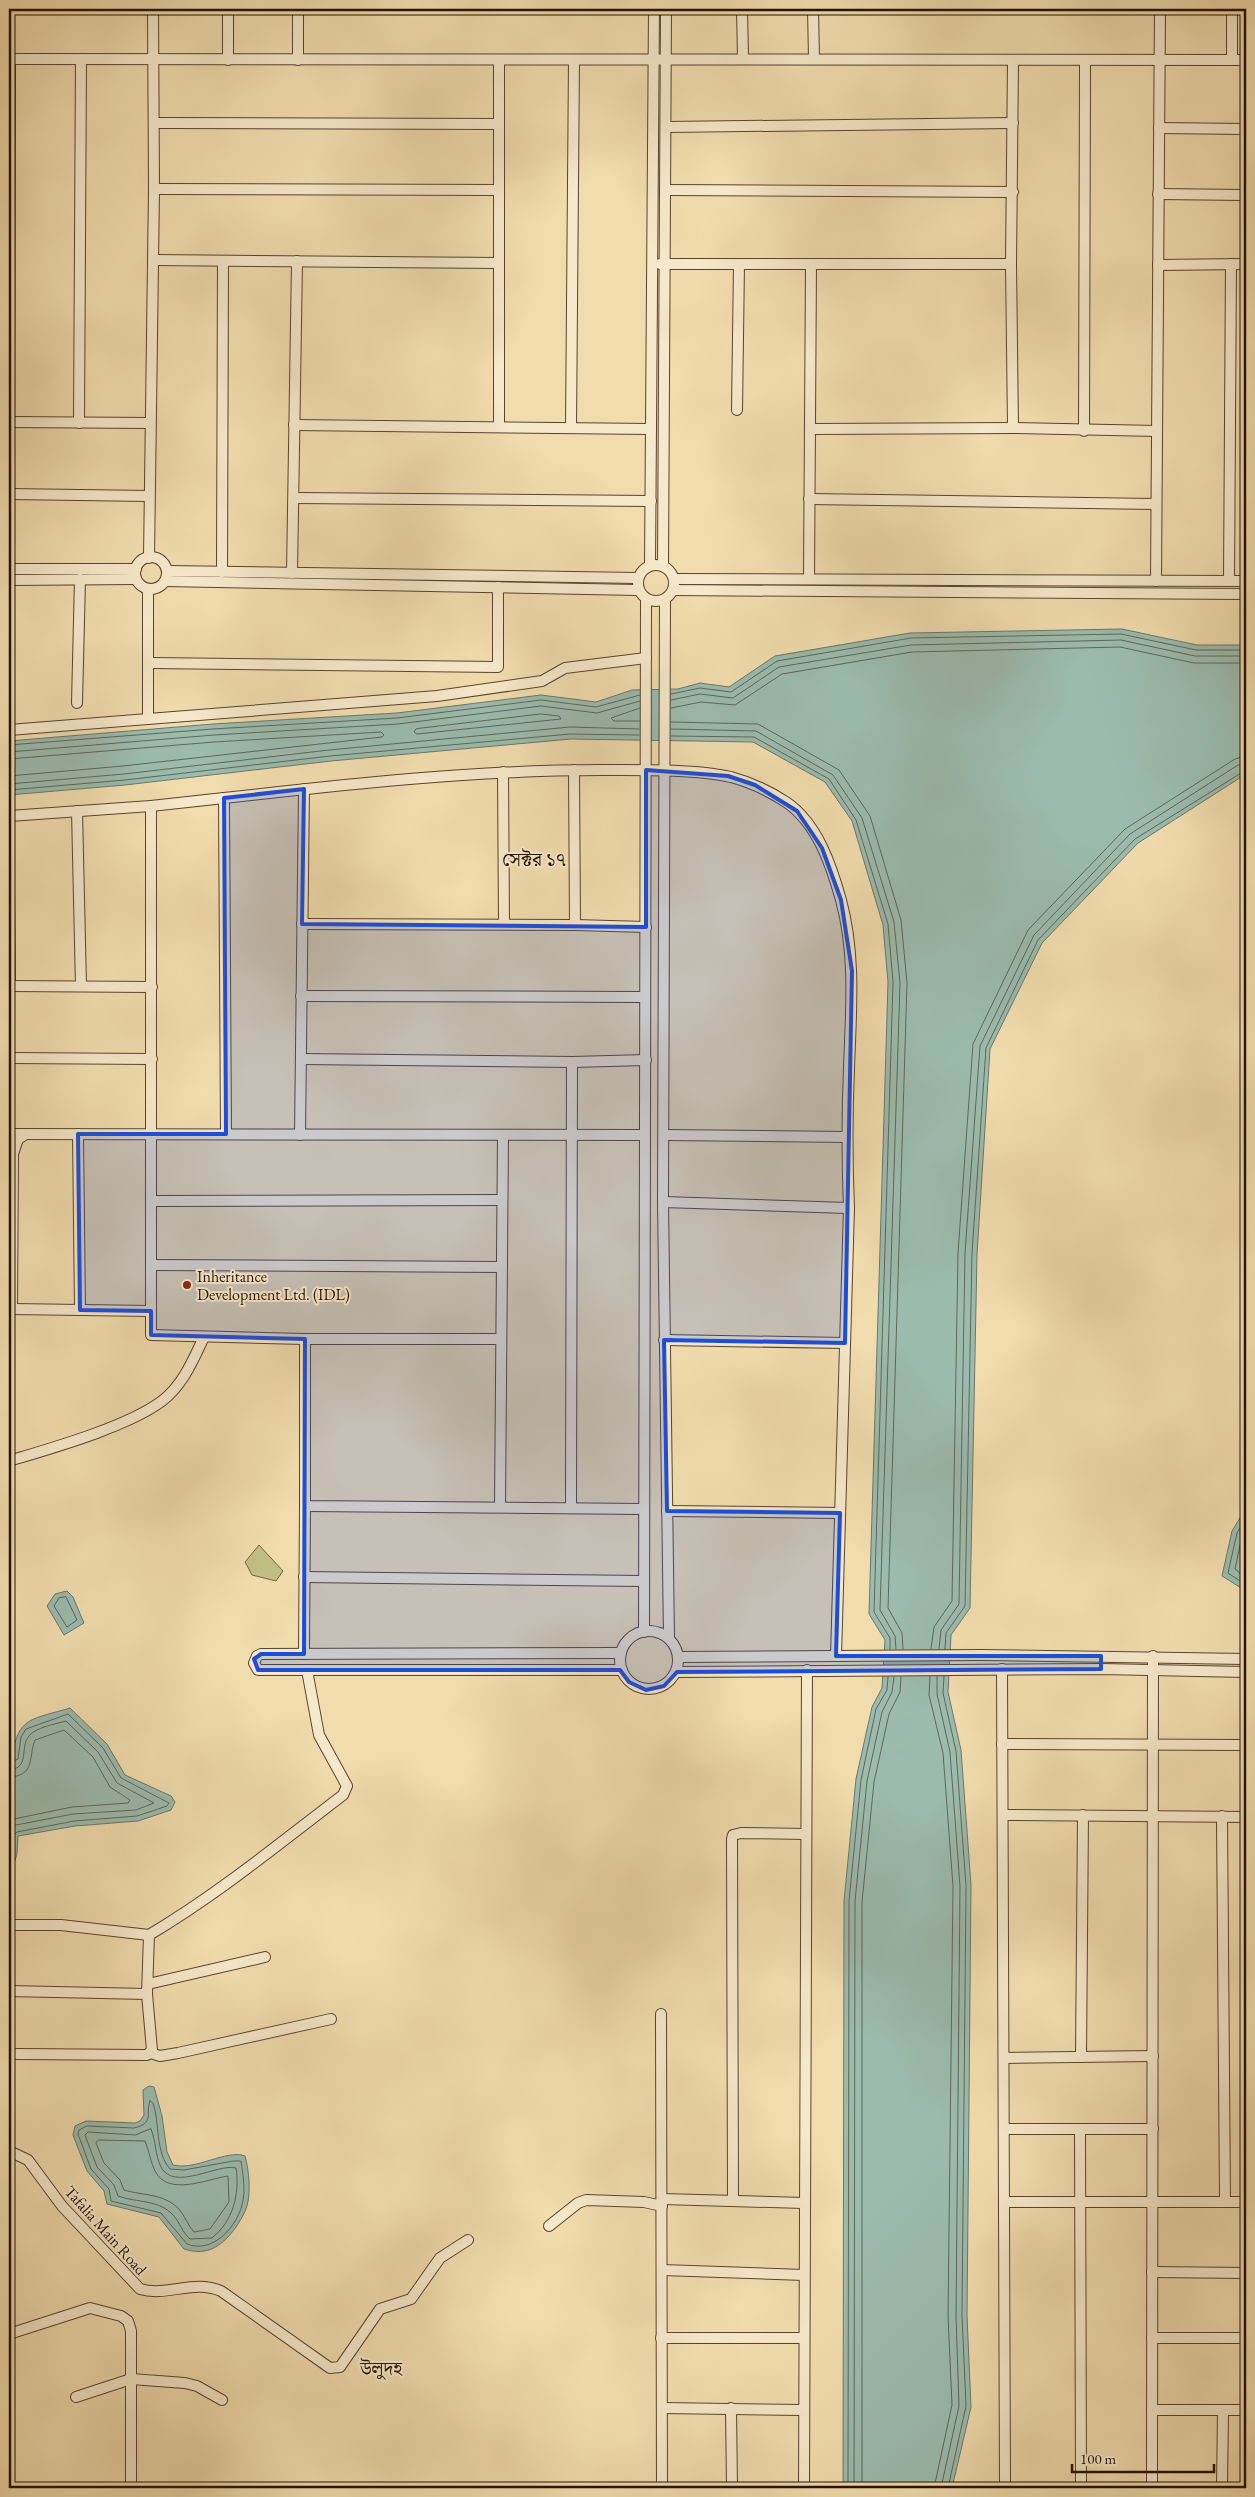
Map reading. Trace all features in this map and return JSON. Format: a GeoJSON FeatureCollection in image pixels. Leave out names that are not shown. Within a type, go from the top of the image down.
{"type":"FeatureCollection","features":[{"type":"Feature","properties":{"kind":"street"},"geometry":{"type":"LineString","coordinates":[[149,558],[154,189],[153,9]]}},
{"type":"Feature","properties":{"kind":"street"},"geometry":{"type":"LineString","coordinates":[[228,9],[228,60]]}},
{"type":"Feature","properties":{"kind":"street"},"geometry":{"type":"LineString","coordinates":[[298,9],[298,60]]}},
{"type":"Feature","properties":{"kind":"street"},"geometry":{"type":"LineString","coordinates":[[650,565],[653,264],[652,60],[654,9]]}},
{"type":"Feature","properties":{"kind":"street"},"geometry":{"type":"LineString","coordinates":[[663,566],[666,9]]}},
{"type":"Feature","properties":{"kind":"street"},"geometry":{"type":"LineString","coordinates":[[742,9],[743,59]]}},
{"type":"Feature","properties":{"kind":"street"},"geometry":{"type":"LineString","coordinates":[[813,9],[814,59]]}},
{"type":"Feature","properties":{"kind":"street"},"geometry":{"type":"LineString","coordinates":[[1156,581],[1160,9]]}},
{"type":"Feature","properties":{"kind":"street"},"geometry":{"type":"LineString","coordinates":[[1232,9],[1232,60]]}},
{"type":"Feature","properties":{"kind":"street"},"geometry":{"type":"LineString","coordinates":[[150,423],[9,422],[9,59],[1246,60]]}},
{"type":"Feature","properties":{"kind":"street"},"geometry":{"type":"LineString","coordinates":[[79,423],[81,60]]}},
{"type":"Feature","properties":{"kind":"street"},"geometry":{"type":"LineString","coordinates":[[499,427],[500,60]]}},
{"type":"Feature","properties":{"kind":"street"},"geometry":{"type":"LineString","coordinates":[[571,428],[574,60]]}},
{"type":"Feature","properties":{"kind":"street"},"geometry":{"type":"LineString","coordinates":[[1013,60],[1013,428]]}},
{"type":"Feature","properties":{"kind":"street"},"geometry":{"type":"LineString","coordinates":[[1084,430],[1085,60]]}},
{"type":"Feature","properties":{"kind":"street"},"geometry":{"type":"LineString","coordinates":[[154,123],[499,124]]}},
{"type":"Feature","properties":{"kind":"street"},"geometry":{"type":"LineString","coordinates":[[666,127],[1013,123]]}},
{"type":"Feature","properties":{"kind":"street"},"geometry":{"type":"LineString","coordinates":[[1159,128],[1246,129]]}},
{"type":"Feature","properties":{"kind":"street"},"geometry":{"type":"LineString","coordinates":[[154,189],[499,190]]}},
{"type":"Feature","properties":{"kind":"street"},"geometry":{"type":"LineString","coordinates":[[666,190],[1013,192]]}},
{"type":"Feature","properties":{"kind":"street"},"geometry":{"type":"LineString","coordinates":[[1158,194],[1246,195]]}},
{"type":"Feature","properties":{"kind":"street"},"geometry":{"type":"LineString","coordinates":[[153,260],[499,262]]}},
{"type":"Feature","properties":{"kind":"street"},"geometry":{"type":"LineString","coordinates":[[222,572],[224,261]]}},
{"type":"Feature","properties":{"kind":"street"},"geometry":{"type":"LineString","coordinates":[[292,573],[297,261]]}},
{"type":"Feature","properties":{"kind":"street"},"geometry":{"type":"LineString","coordinates":[[653,264],[1012,264]]}},
{"type":"Feature","properties":{"kind":"street"},"geometry":{"type":"LineString","coordinates":[[738,410],[739,264]]}},
{"type":"Feature","properties":{"kind":"street"},"geometry":{"type":"LineString","coordinates":[[1229,581],[1231,264]]}},
{"type":"Feature","properties":{"kind":"street"},"geometry":{"type":"LineString","coordinates":[[1158,265],[1246,264]]}},
{"type":"Feature","properties":{"kind":"street"},"geometry":{"type":"LineString","coordinates":[[808,580],[811,429],[811,265]]}},
{"type":"Feature","properties":{"kind":"street"},"geometry":{"type":"LineString","coordinates":[[294,425],[650,429]]}},
{"type":"Feature","properties":{"kind":"street"},"geometry":{"type":"LineString","coordinates":[[811,429],[1013,428],[1157,431]]}},
{"type":"Feature","properties":{"kind":"street"},"geometry":{"type":"LineString","coordinates":[[9,494],[149,496]]}},
{"type":"Feature","properties":{"kind":"street"},"geometry":{"type":"LineString","coordinates":[[294,498],[651,500]]}},
{"type":"Feature","properties":{"kind":"street"},"geometry":{"type":"LineString","coordinates":[[809,499],[1156,504]]}},
{"type":"Feature","properties":{"kind":"street"},"geometry":{"type":"LineString","coordinates":[[166,576],[159,560],[149,558],[141,561],[136,574],[141,586],[148,589],[158,587],[166,576],[222,572],[638,578]]}},
{"type":"Feature","properties":{"kind":"street"},"geometry":{"type":"LineString","coordinates":[[650,565],[663,566],[672,574],[674,579],[673,590],[665,599],[656,601],[646,599],[638,590],[638,578],[645,568],[650,565]]}},
{"type":"Feature","properties":{"kind":"street"},"geometry":{"type":"LineString","coordinates":[[9,569],[136,574]]}},
{"type":"Feature","properties":{"kind":"street"},"geometry":{"type":"LineString","coordinates":[[9,580],[80,579],[136,574]]}},
{"type":"Feature","properties":{"kind":"street"},"geometry":{"type":"LineString","coordinates":[[166,576],[638,590]]}},
{"type":"Feature","properties":{"kind":"street"},"geometry":{"type":"LineString","coordinates":[[77,703],[80,579]]}},
{"type":"Feature","properties":{"kind":"street"},"geometry":{"type":"LineString","coordinates":[[674,579],[1246,581]]}},
{"type":"Feature","properties":{"kind":"street"},"geometry":{"type":"LineString","coordinates":[[150,663],[498,667],[498,587]]}},
{"type":"Feature","properties":{"kind":"street"},"geometry":{"type":"LineString","coordinates":[[148,589],[150,663],[148,719]]}},
{"type":"Feature","properties":{"kind":"street"},"geometry":{"type":"LineString","coordinates":[[673,590],[1246,594]]}},
{"type":"Feature","properties":{"kind":"street"},"geometry":{"type":"LineString","coordinates":[[644,1632],[646,599]]}},
{"type":"Feature","properties":{"kind":"street"},"geometry":{"type":"LineString","coordinates":[[665,599],[663,1202],[668,1638]]}},
{"type":"Feature","properties":{"kind":"street"},"geometry":{"type":"LineString","coordinates":[[9,730],[437,696],[542,681],[565,668],[646,658]]}},
{"type":"Feature","properties":{"kind":"street"},"geometry":{"type":"LineString","coordinates":[[9,816],[151,806],[304,789],[503,772],[646,768],[664,768],[728,776],[755,785],[797,811],[817,837],[828,860],[841,900],[851,952],[846,1137],[849,1208],[836,1656]]}},
{"type":"Feature","properties":{"kind":"street"},"geometry":{"type":"LineString","coordinates":[[574,770],[575,925]]}},
{"type":"Feature","properties":{"kind":"street"},"geometry":{"type":"LineString","coordinates":[[503,772],[504,924]]}},
{"type":"Feature","properties":{"kind":"street"},"geometry":{"type":"LineString","coordinates":[[300,1135],[304,789]]}},
{"type":"Feature","properties":{"kind":"street"},"geometry":{"type":"LineString","coordinates":[[224,798],[226,1134]]}},
{"type":"Feature","properties":{"kind":"street"},"geometry":{"type":"LineString","coordinates":[[151,806],[151,1335],[305,1339],[501,1339]]}},
{"type":"Feature","properties":{"kind":"street"},"geometry":{"type":"LineString","coordinates":[[77,811],[81,986]]}},
{"type":"Feature","properties":{"kind":"street"},"geometry":{"type":"LineString","coordinates":[[9,888],[9,986],[152,987]]}},
{"type":"Feature","properties":{"kind":"street"},"geometry":{"type":"LineString","coordinates":[[302,924],[504,924],[646,927]]}},
{"type":"Feature","properties":{"kind":"street"},"geometry":{"type":"LineString","coordinates":[[302,996],[645,997]]}},
{"type":"Feature","properties":{"kind":"street"},"geometry":{"type":"LineString","coordinates":[[9,1058],[152,1059]]}},
{"type":"Feature","properties":{"kind":"street"},"geometry":{"type":"LineString","coordinates":[[301,1059],[572,1062],[646,1060]]}},
{"type":"Feature","properties":{"kind":"street"},"geometry":{"type":"LineString","coordinates":[[571,1508],[572,1062]]}},
{"type":"Feature","properties":{"kind":"street"},"geometry":{"type":"LineString","coordinates":[[9,1134],[645,1135]]}},
{"type":"Feature","properties":{"kind":"street"},"geometry":{"type":"LineString","coordinates":[[26,1134],[18,1138],[13,1154],[10,1310],[151,1311]]}},
{"type":"Feature","properties":{"kind":"street"},"geometry":{"type":"LineString","coordinates":[[78,1134],[80,1310]]}},
{"type":"Feature","properties":{"kind":"street"},"geometry":{"type":"LineString","coordinates":[[500,1507],[503,1135]]}},
{"type":"Feature","properties":{"kind":"street"},"geometry":{"type":"LineString","coordinates":[[664,1135],[846,1137]]}},
{"type":"Feature","properties":{"kind":"street"},"geometry":{"type":"LineString","coordinates":[[152,1201],[502,1200]]}},
{"type":"Feature","properties":{"kind":"street"},"geometry":{"type":"LineString","coordinates":[[663,1202],[849,1208]]}},
{"type":"Feature","properties":{"kind":"street"},"geometry":{"type":"LineString","coordinates":[[151,1265],[502,1267]]}},
{"type":"Feature","properties":{"kind":"street"},"geometry":{"type":"LineString","coordinates":[[9,1461],[122,1421],[163,1400],[186,1374],[204,1337]]}},
{"type":"Feature","properties":{"kind":"street"},"geometry":{"type":"LineString","coordinates":[[304,1654],[305,1339]]}},
{"type":"Feature","properties":{"kind":"street"},"geometry":{"type":"LineString","coordinates":[[664,1340],[845,1343]]}},
{"type":"Feature","properties":{"kind":"street"},"geometry":{"type":"LineString","coordinates":[[305,1506],[644,1509]]}},
{"type":"Feature","properties":{"kind":"street"},"geometry":{"type":"LineString","coordinates":[[667,1511],[840,1513]]}},
{"type":"Feature","properties":{"kind":"street"},"geometry":{"type":"LineString","coordinates":[[304,1577],[644,1582]]}},
{"type":"Feature","properties":{"kind":"street"},"geometry":{"type":"LineString","coordinates":[[644,1632],[658,1632],[668,1638],[674,1643],[679,1657],[677,1672],[664,1686],[646,1690],[629,1682],[622,1670],[621,1653],[629,1639],[644,1632]]}},
{"type":"Feature","properties":{"kind":"street"},"geometry":{"type":"LineString","coordinates":[[621,1653],[261,1654],[256,1656],[254,1663],[258,1670],[622,1670]]}},
{"type":"Feature","properties":{"kind":"street"},"geometry":{"type":"LineString","coordinates":[[679,1657],[981,1655],[1153,1656],[1246,1659]]}},
{"type":"Feature","properties":{"kind":"street"},"geometry":{"type":"LineString","coordinates":[[1101,1669],[1102,1656]]}},
{"type":"Feature","properties":{"kind":"street"},"geometry":{"type":"LineString","coordinates":[[1152,2488],[1153,1656]]}},
{"type":"Feature","properties":{"kind":"street"},"geometry":{"type":"LineString","coordinates":[[677,1672],[1002,1669],[1153,1669],[1246,1672]]}},
{"type":"Feature","properties":{"kind":"street"},"geometry":{"type":"LineString","coordinates":[[1002,1669],[1005,2488]]}},
{"type":"Feature","properties":{"kind":"street"},"geometry":{"type":"LineString","coordinates":[[9,1925],[61,1926],[149,1935],[179,1917],[242,1872],[346,1790],[347,1786],[319,1735],[307,1670]]}},
{"type":"Feature","properties":{"kind":"street"},"geometry":{"type":"LineString","coordinates":[[804,2488],[807,1670]]}},
{"type":"Feature","properties":{"kind":"street"},"geometry":{"type":"LineString","coordinates":[[1002,1744],[1246,1745]]}},
{"type":"Feature","properties":{"kind":"street"},"geometry":{"type":"LineString","coordinates":[[1003,1815],[1246,1817]]}},
{"type":"Feature","properties":{"kind":"street"},"geometry":{"type":"LineString","coordinates":[[1081,2057],[1083,1815]]}},
{"type":"Feature","properties":{"kind":"street"},"geometry":{"type":"LineString","coordinates":[[1222,1816],[1225,2202]]}},
{"type":"Feature","properties":{"kind":"street"},"geometry":{"type":"LineString","coordinates":[[734,2200],[732,1840],[733,1835],[741,1833],[806,1834]]}},
{"type":"Feature","properties":{"kind":"street"},"geometry":{"type":"LineString","coordinates":[[149,1935],[150,2053]]}},
{"type":"Feature","properties":{"kind":"street"},"geometry":{"type":"LineString","coordinates":[[9,1991],[148,1989],[265,1957]]}},
{"type":"Feature","properties":{"kind":"street"},"geometry":{"type":"LineString","coordinates":[[661,2014],[662,2488]]}},
{"type":"Feature","properties":{"kind":"street"},"geometry":{"type":"LineString","coordinates":[[17,2054],[150,2053],[160,2056],[331,2019]]}},
{"type":"Feature","properties":{"kind":"street"},"geometry":{"type":"LineString","coordinates":[[1004,2058],[1153,2056]]}},
{"type":"Feature","properties":{"kind":"street"},"geometry":{"type":"LineString","coordinates":[[1004,2129],[1153,2129]]}},
{"type":"Feature","properties":{"kind":"street"},"geometry":{"type":"LineString","coordinates":[[1080,2130],[1080,2488]]}},
{"type":"Feature","properties":{"kind":"street","name":"Tafalia Main Road"},"geometry":{"type":"LineString","coordinates":[[9,2151],[28,2160],[62,2206],[140,2289],[157,2291],[200,2285],[216,2288],[335,2369],[340,2367],[380,2309],[411,2299],[440,2258],[468,2240]]}},
{"type":"Feature","properties":{"kind":"street"},"geometry":{"type":"LineString","coordinates":[[549,2226],[578,2203],[586,2200],[662,2202],[734,2200],[804,2203]]}},
{"type":"Feature","properties":{"kind":"street"},"geometry":{"type":"LineString","coordinates":[[1004,2202],[1246,2202]]}},
{"type":"Feature","properties":{"kind":"street"},"geometry":{"type":"LineString","coordinates":[[662,2270],[804,2275]]}},
{"type":"Feature","properties":{"kind":"street"},"geometry":{"type":"LineString","coordinates":[[1152,2272],[1246,2272]]}},
{"type":"Feature","properties":{"kind":"street"},"geometry":{"type":"LineString","coordinates":[[9,2334],[85,2308],[121,2316],[128,2321],[131,2331],[132,2379],[131,2488]]}},
{"type":"Feature","properties":{"kind":"street"},"geometry":{"type":"LineString","coordinates":[[661,2338],[804,2338]]}},
{"type":"Feature","properties":{"kind":"street"},"geometry":{"type":"LineString","coordinates":[[1152,2338],[1246,2338]]}},
{"type":"Feature","properties":{"kind":"street"},"geometry":{"type":"LineString","coordinates":[[76,2397],[132,2379],[185,2383],[197,2386],[222,2400]]}},
{"type":"Feature","properties":{"kind":"street"},"geometry":{"type":"LineString","coordinates":[[662,2408],[803,2410]]}},
{"type":"Feature","properties":{"kind":"street"},"geometry":{"type":"LineString","coordinates":[[731,2408],[732,2488]]}},
{"type":"Feature","properties":{"kind":"street"},"geometry":{"type":"LineString","coordinates":[[1152,2410],[1246,2410]]}},
{"type":"Feature","properties":{"kind":"street"},"geometry":{"type":"LineString","coordinates":[[1222,2488],[1223,2410]]}},
{"type":"Feature","properties":{"kind":"highlighted area"},"geometry":{"type":"Polygon","coordinates":[[[646,770],[728,776],[755,785],[797,811],[822,848],[841,900],[852,971],[845,1343],[664,1340],[667,1511],[840,1513],[836,1656],[1101,1656],[1101,1669],[677,1672],[664,1686],[646,1690],[629,1682],[620,1670],[258,1670],[254,1659],[261,1654],[304,1654],[305,1339],[151,1335],[151,1311],[80,1310],[78,1134],[226,1134],[224,798],[304,789],[302,924],[646,927],[646,770]]]}},
{"type":"Feature","properties":{"kind":"shaded area"},"geometry":{"type":"Polygon","coordinates":[[[259,1545],[283,1571],[276,1581],[252,1575],[245,1562],[259,1545]]]}},
{"type":"Feature","properties":{"kind":"water"},"geometry":{"type":"Polygon","coordinates":[[[1122,629],[1197,645],[1246,645],[1246,774],[1138,843],[1042,943],[990,1049],[977,1254],[970,1608],[951,1635],[948,1692],[961,1750],[971,1885],[967,2316],[971,2407],[952,2488],[843,2488],[844,1901],[856,1779],[872,1707],[882,1688],[885,1640],[869,1614],[888,982],[883,925],[852,821],[825,782],[753,742],[571,739],[331,761],[125,785],[9,795],[9,741],[213,724],[397,713],[541,695],[596,702],[632,690],[678,689],[700,683],[729,687],[775,656],[910,633],[1122,629]]]}},
{"type":"Feature","properties":{"kind":"water"},"geometry":{"type":"Polygon","coordinates":[[[1246,1508],[1246,1591],[1222,1576],[1232,1531],[1246,1508]]]}},
{"type":"Feature","properties":{"kind":"water"},"geometry":{"type":"Polygon","coordinates":[[[67,1591],[73,1597],[84,1623],[64,1635],[47,1606],[55,1594],[67,1591]]]}},
{"type":"Feature","properties":{"kind":"water"},"geometry":{"type":"Polygon","coordinates":[[[70,1708],[107,1744],[125,1775],[171,1796],[175,1802],[171,1810],[138,1821],[75,1826],[18,1836],[17,1854],[9,1880],[9,1759],[13,1757],[18,1734],[23,1726],[37,1718],[70,1708]]]}},
{"type":"Feature","properties":{"kind":"water"},"geometry":{"type":"Polygon","coordinates":[[[149,2086],[154,2087],[162,2116],[167,2152],[173,2165],[191,2165],[229,2155],[245,2156],[249,2188],[246,2209],[236,2227],[226,2239],[214,2248],[200,2251],[184,2249],[159,2217],[107,2204],[104,2191],[87,2171],[73,2135],[75,2126],[86,2121],[135,2123],[140,2121],[144,2115],[143,2090],[149,2086]]]}},
{"type":"Feature","properties":{"kind":"place","name":"Inheritance Development Ltd. (IDL)"},"geometry":{"type":"Point","coordinates":[187,1285]}},
{"type":"Feature","properties":{"kind":"district","name":"সেক্টর ১৭"},"geometry":{"type":"Point","coordinates":[534,859]}},
{"type":"Feature","properties":{"kind":"district","name":"উলুদহ"},"geometry":{"type":"Point","coordinates":[381,2368]}}]}
